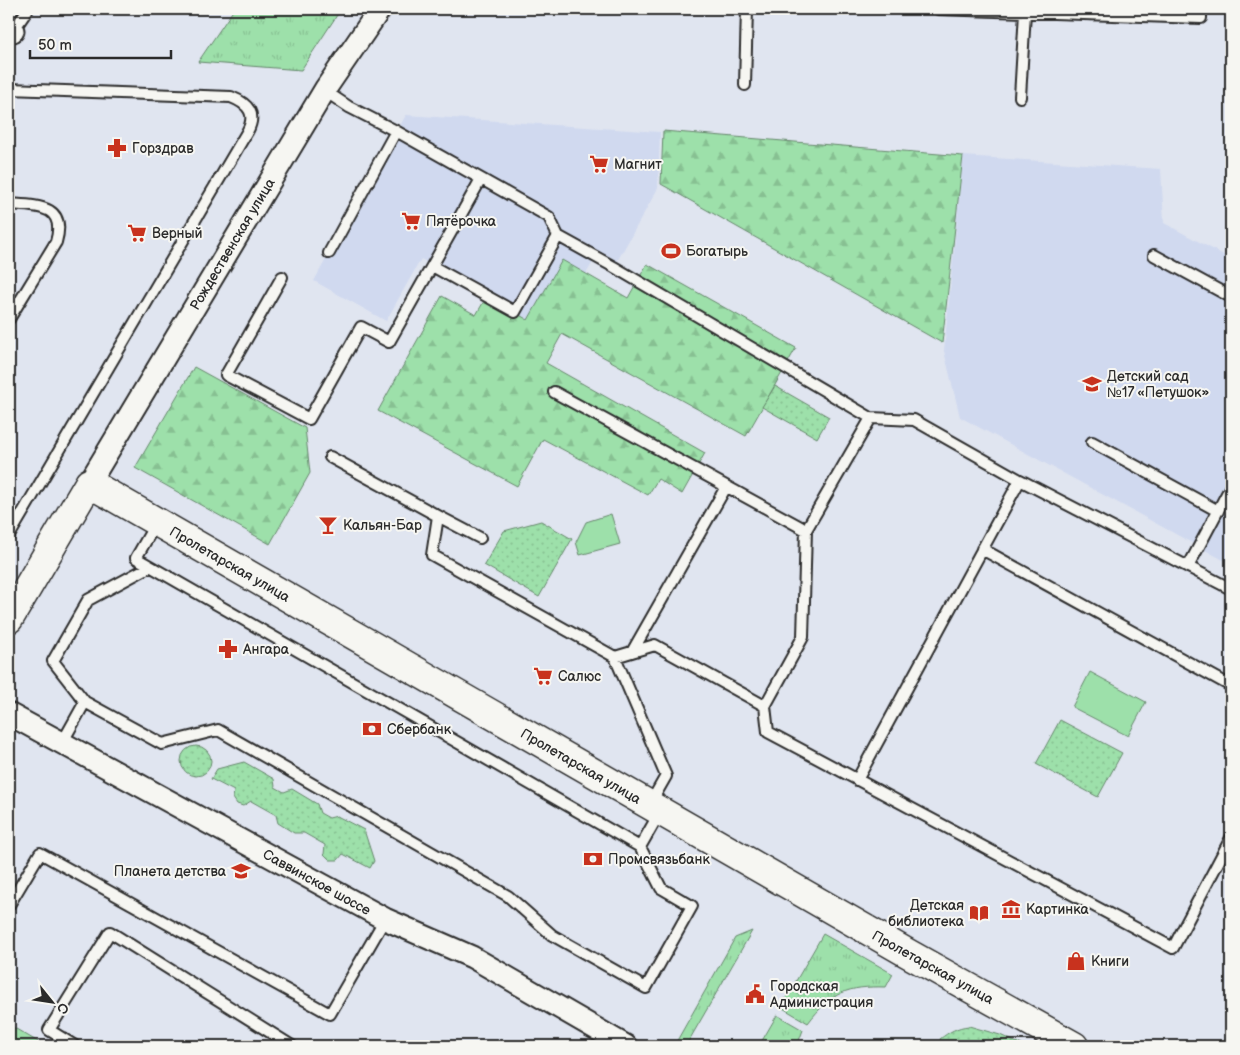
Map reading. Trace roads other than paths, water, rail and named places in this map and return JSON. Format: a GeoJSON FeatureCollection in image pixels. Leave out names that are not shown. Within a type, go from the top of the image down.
{"type":"FeatureCollection","features":[{"type":"Feature","properties":{"kind":"main road","name":"Пролетарская улица"},"geometry":{"type":"LineString","coordinates":[[89,483],[901,949],[1074,1046]]}},
{"type":"Feature","properties":{"kind":"main road"},"geometry":{"type":"LineString","coordinates":[[9,619],[89,483]]}},
{"type":"Feature","properties":{"kind":"street","name":"Рождественская улица"},"geometry":{"type":"LineString","coordinates":[[89,483],[325,91],[380,9]]}},
{"type":"Feature","properties":{"kind":"street","name":"Саввинское шоссе"},"geometry":{"type":"LineString","coordinates":[[9,714],[385,919],[472,957],[626,1046]]}},
{"type":"Feature","properties":{"kind":"lane"},"geometry":{"type":"LineString","coordinates":[[11,30],[28,9]]}},
{"type":"Feature","properties":{"kind":"lane"},"geometry":{"type":"LineString","coordinates":[[745,86],[747,9]]}},
{"type":"Feature","properties":{"kind":"lane"},"geometry":{"type":"LineString","coordinates":[[938,9],[1201,18],[1201,9]]}},
{"type":"Feature","properties":{"kind":"lane"},"geometry":{"type":"LineString","coordinates":[[1020,97],[1025,12]]}},
{"type":"Feature","properties":{"kind":"lane"},"geometry":{"type":"LineString","coordinates":[[9,89],[232,97],[241,101],[248,108],[252,117],[252,125],[9,536]]}},
{"type":"Feature","properties":{"kind":"lane"},"geometry":{"type":"LineString","coordinates":[[325,91],[349,107],[396,131],[548,217],[558,236],[871,418],[914,420],[1020,480],[1231,589]]}},
{"type":"Feature","properties":{"kind":"lane"},"geometry":{"type":"LineString","coordinates":[[330,253],[396,131]]}},
{"type":"Feature","properties":{"kind":"lane"},"geometry":{"type":"LineString","coordinates":[[282,277],[226,375],[310,419],[361,327],[389,342],[481,179]]}},
{"type":"Feature","properties":{"kind":"lane"},"geometry":{"type":"LineString","coordinates":[[9,204],[39,206],[49,210],[57,218],[60,229],[56,242],[9,319]]}},
{"type":"Feature","properties":{"kind":"lane"},"geometry":{"type":"LineString","coordinates":[[432,266],[515,312],[558,236]]}},
{"type":"Feature","properties":{"kind":"lane"},"geometry":{"type":"LineString","coordinates":[[1154,254],[1231,297]]}},
{"type":"Feature","properties":{"kind":"lane"},"geometry":{"type":"LineString","coordinates":[[554,392],[806,530]]}},
{"type":"Feature","properties":{"kind":"lane"},"geometry":{"type":"LineString","coordinates":[[871,418],[806,530],[803,637],[764,706],[768,732],[1173,948],[1231,838]]}},
{"type":"Feature","properties":{"kind":"lane"},"geometry":{"type":"LineString","coordinates":[[1092,442],[1218,511]]}},
{"type":"Feature","properties":{"kind":"lane"},"geometry":{"type":"LineString","coordinates":[[330,457],[480,538]]}},
{"type":"Feature","properties":{"kind":"lane"},"geometry":{"type":"LineString","coordinates":[[857,780],[1020,480]]}},
{"type":"Feature","properties":{"kind":"lane"},"geometry":{"type":"LineString","coordinates":[[1188,567],[1231,486]]}},
{"type":"Feature","properties":{"kind":"lane"},"geometry":{"type":"LineString","coordinates":[[632,652],[726,487]]}},
{"type":"Feature","properties":{"kind":"lane"},"geometry":{"type":"LineString","coordinates":[[438,516],[432,555],[615,657],[666,776],[640,847]]}},
{"type":"Feature","properties":{"kind":"lane"},"geometry":{"type":"LineString","coordinates":[[149,566],[88,600],[53,661],[85,702],[162,744],[218,730],[508,896],[552,935],[646,988],[692,906],[661,888],[640,847],[136,558],[157,522]]}},
{"type":"Feature","properties":{"kind":"lane"},"geometry":{"type":"LineString","coordinates":[[982,549],[1231,686]]}},
{"type":"Feature","properties":{"kind":"lane"},"geometry":{"type":"LineString","coordinates":[[615,657],[655,645],[764,706]]}},
{"type":"Feature","properties":{"kind":"lane"},"geometry":{"type":"LineString","coordinates":[[62,743],[85,702]]}},
{"type":"Feature","properties":{"kind":"lane"},"geometry":{"type":"LineString","coordinates":[[9,905],[40,853],[330,1014],[385,919]]}},
{"type":"Feature","properties":{"kind":"lane"},"geometry":{"type":"LineString","coordinates":[[75,1046],[49,1030],[110,932],[292,1046]]}},
{"type":"Feature","properties":{"kind":"place","name":"Горздрав"},"geometry":{"type":"Point","coordinates":[117,148]}},
{"type":"Feature","properties":{"kind":"place","name":"Магнит"},"geometry":{"type":"Point","coordinates":[599,164]}},
{"type":"Feature","properties":{"kind":"place","name":"Пятёрочка"},"geometry":{"type":"Point","coordinates":[411,221]}},
{"type":"Feature","properties":{"kind":"place","name":"Верный"},"geometry":{"type":"Point","coordinates":[137,233]}},
{"type":"Feature","properties":{"kind":"place","name":"Богатырь"},"geometry":{"type":"Point","coordinates":[671,251]}},
{"type":"Feature","properties":{"kind":"place","name":"Детский сад №17 «Петушок»"},"geometry":{"type":"Point","coordinates":[1092,384]}},
{"type":"Feature","properties":{"kind":"place","name":"Кальян-Бар"},"geometry":{"type":"Point","coordinates":[328,525]}},
{"type":"Feature","properties":{"kind":"place","name":"Ангара"},"geometry":{"type":"Point","coordinates":[228,649]}},
{"type":"Feature","properties":{"kind":"place","name":"Салюс"},"geometry":{"type":"Point","coordinates":[543,676]}},
{"type":"Feature","properties":{"kind":"place","name":"Сбербанк"},"geometry":{"type":"Point","coordinates":[372,729]}},
{"type":"Feature","properties":{"kind":"place","name":"Промсвязьбанк"},"geometry":{"type":"Point","coordinates":[593,859]}},
{"type":"Feature","properties":{"kind":"place","name":"Планета детства"},"geometry":{"type":"Point","coordinates":[241,871]}},
{"type":"Feature","properties":{"kind":"place","name":"Картинка"},"geometry":{"type":"Point","coordinates":[1011,909]}},
{"type":"Feature","properties":{"kind":"place","name":"Детская библиотека"},"geometry":{"type":"Point","coordinates":[979,913]}},
{"type":"Feature","properties":{"kind":"place","name":"Книги"},"geometry":{"type":"Point","coordinates":[1076,961]}},
{"type":"Feature","properties":{"kind":"place","name":"Городская Администрация"},"geometry":{"type":"Point","coordinates":[755,994]}}]}
